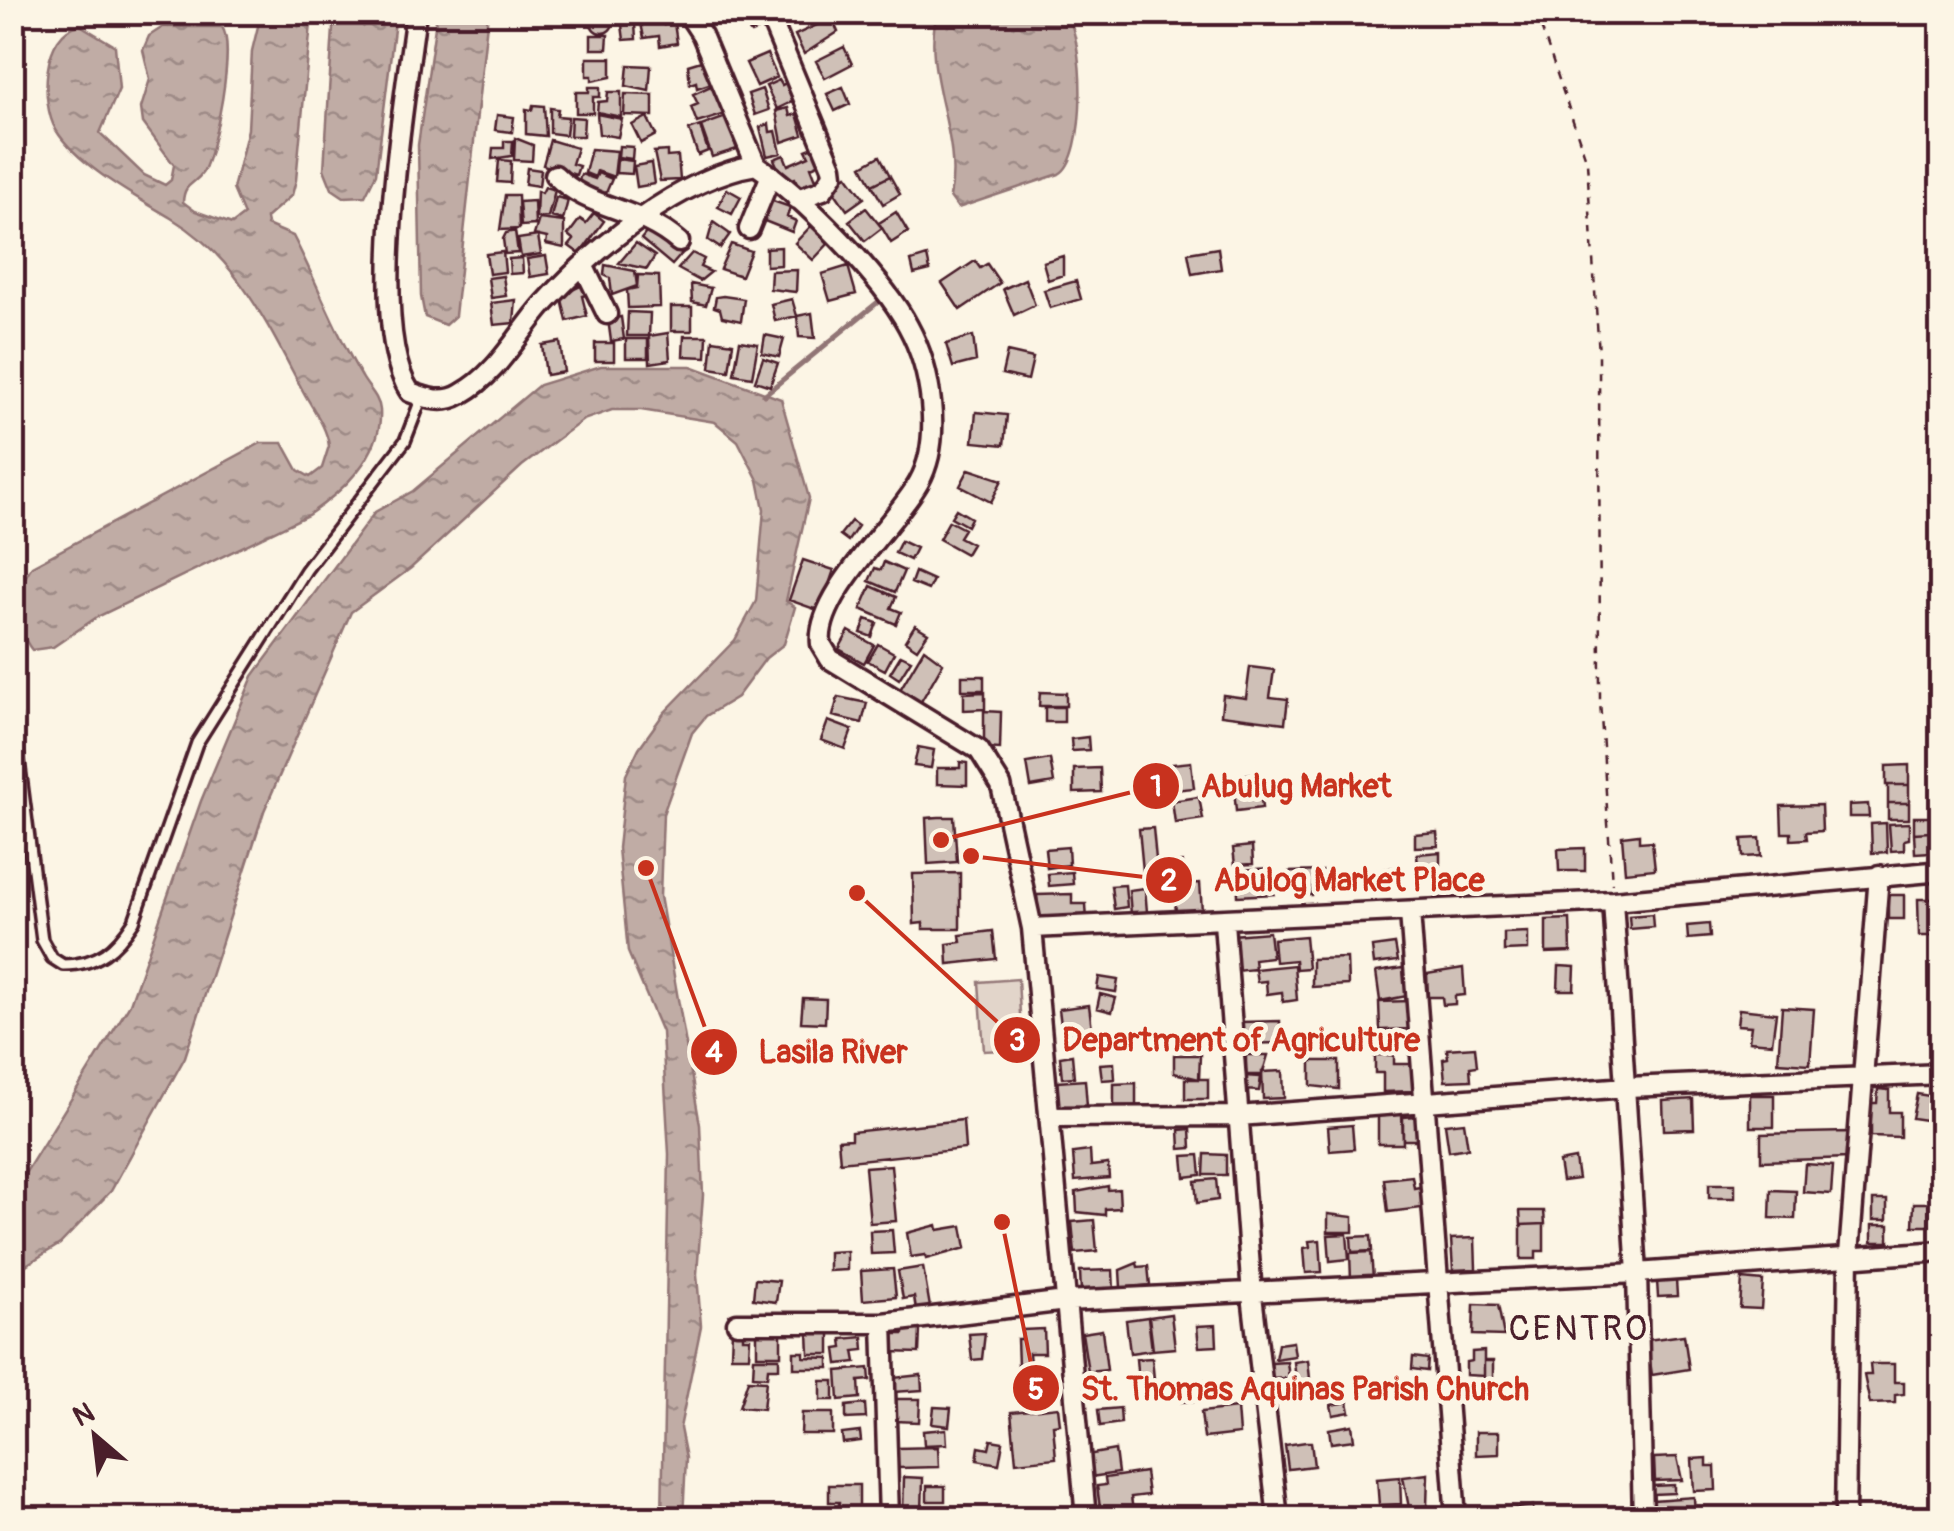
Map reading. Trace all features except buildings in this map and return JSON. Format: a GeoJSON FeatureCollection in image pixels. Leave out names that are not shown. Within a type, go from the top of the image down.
{"type":"FeatureCollection","features":[{"type":"Feature","properties":{"kind":"street"},"geometry":{"type":"LineString","coordinates":[[416,12],[395,170],[392,333],[402,381],[410,392],[446,401],[481,380],[547,301],[644,216],[708,179],[763,170]]}},
{"type":"Feature","properties":{"kind":"street"},"geometry":{"type":"LineString","coordinates":[[687,12],[702,35],[763,170],[797,199],[892,300],[920,354],[930,400],[925,469],[846,581],[824,619],[820,644],[830,658],[931,718],[988,758],[1000,785],[1032,928],[1086,1518]]}},
{"type":"Feature","properties":{"kind":"street"},"geometry":{"type":"LineString","coordinates":[[768,12],[832,168],[833,176],[823,190],[797,199]]}},
{"type":"Feature","properties":{"kind":"street"},"geometry":{"type":"LineString","coordinates":[[748,229],[763,170]]}},
{"type":"Feature","properties":{"kind":"street"},"geometry":{"type":"LineString","coordinates":[[555,176],[574,193],[644,216],[680,242]]}},
{"type":"Feature","properties":{"kind":"street"},"geometry":{"type":"LineString","coordinates":[[584,267],[607,314]]}},
{"type":"Feature","properties":{"kind":"street"},"geometry":{"type":"LineString","coordinates":[[1032,928],[1613,901],[1942,871]]}},
{"type":"Feature","properties":{"kind":"street"},"geometry":{"type":"LineString","coordinates":[[1845,1518],[1849,1255],[1879,876]]}},
{"type":"Feature","properties":{"kind":"street"},"geometry":{"type":"LineString","coordinates":[[1613,901],[1637,1273],[1642,1518]]}},
{"type":"Feature","properties":{"kind":"street"},"geometry":{"type":"LineString","coordinates":[[1410,912],[1456,1518]]}},
{"type":"Feature","properties":{"kind":"street"},"geometry":{"type":"LineString","coordinates":[[1224,922],[1252,1295],[1278,1518]]}},
{"type":"Feature","properties":{"kind":"street"},"geometry":{"type":"LineString","coordinates":[[1050,1116],[1238,1116],[1628,1087],[1942,1074]]}},
{"type":"Feature","properties":{"kind":"street"},"geometry":{"type":"LineString","coordinates":[[737,1323],[883,1323],[1066,1301],[1252,1295],[1942,1251]]}},
{"type":"Feature","properties":{"kind":"street"},"geometry":{"type":"LineString","coordinates":[[883,1323],[889,1518]]}},
{"type":"Feature","properties":{"kind":"lane"},"geometry":{"type":"LineString","coordinates":[[12,706],[42,940],[52,958],[63,965],[92,961],[119,944],[134,921],[197,743],[306,570],[404,440],[422,397]]}},
{"type":"Feature","properties":{"kind":"path"},"geometry":{"type":"LineString","coordinates":[[1536,12],[1587,162],[1598,355],[1600,701],[1613,901]]}},
{"type":"Feature","properties":{"kind":"shaded area"},"geometry":{"type":"Polygon","coordinates":[[[1018,979],[1022,1049],[984,1051],[979,982],[1018,979]]]}},
{"type":"Feature","properties":{"kind":"water"},"geometry":{"type":"Polygon","coordinates":[[[312,13],[296,180],[292,195],[266,218],[267,225],[293,236],[343,342],[378,401],[375,442],[358,471],[308,515],[97,617],[53,647],[32,650],[20,620],[20,597],[32,566],[261,443],[283,443],[298,470],[310,477],[322,468],[329,446],[322,425],[277,342],[249,295],[215,252],[171,218],[92,168],[56,130],[48,103],[51,54],[67,30],[80,25],[115,46],[119,89],[100,133],[144,175],[165,185],[171,180],[174,165],[143,123],[141,108],[150,79],[143,50],[149,36],[163,27],[222,27],[227,55],[218,122],[208,161],[188,187],[183,202],[195,211],[232,224],[244,215],[233,189],[248,129],[252,51],[261,14],[312,13]]]}},
{"type":"Feature","properties":{"kind":"water"},"geometry":{"type":"Polygon","coordinates":[[[334,13],[396,13],[376,174],[365,196],[344,197],[332,189],[324,169],[334,13]]]}},
{"type":"Feature","properties":{"kind":"water"},"geometry":{"type":"Polygon","coordinates":[[[437,13],[488,13],[455,316],[445,325],[425,317],[421,296],[418,145],[437,13]]]}},
{"type":"Feature","properties":{"kind":"water"},"geometry":{"type":"Polygon","coordinates":[[[937,13],[977,13],[987,18],[999,13],[1065,13],[1072,26],[1080,69],[1079,122],[1068,163],[1059,174],[958,208],[950,197],[951,151],[934,58],[937,13]]]}},
{"type":"Feature","properties":{"kind":"water"},"geometry":{"type":"Polygon","coordinates":[[[601,366],[691,366],[781,399],[809,498],[786,601],[795,607],[784,644],[766,658],[737,697],[706,716],[692,733],[663,814],[660,896],[700,1125],[703,1195],[697,1274],[701,1326],[680,1428],[686,1458],[683,1518],[662,1518],[669,1154],[662,1032],[628,952],[618,848],[626,775],[639,748],[664,713],[735,640],[756,601],[764,509],[758,480],[738,441],[715,422],[641,410],[612,410],[583,420],[522,466],[411,568],[351,612],[264,811],[185,1057],[111,1191],[60,1244],[13,1273],[13,1183],[26,1172],[130,1004],[201,801],[253,676],[375,512],[413,491],[539,385],[601,366]]]}},
{"type":"Feature","properties":{"kind":"waterway"},"geometry":{"type":"LineString","coordinates":[[764,395],[883,298]]}},
{"type":"Feature","properties":{"kind":"place","name":"Abulug Market"},"geometry":{"type":"Point","coordinates":[941,840]}},
{"type":"Feature","properties":{"kind":"place","name":"Abulog Market Place"},"geometry":{"type":"Point","coordinates":[971,856]}},
{"type":"Feature","properties":{"kind":"place","name":"Lasila River"},"geometry":{"type":"Point","coordinates":[646,868]}},
{"type":"Feature","properties":{"kind":"place","name":"Department of Agriculture"},"geometry":{"type":"Point","coordinates":[857,893]}},
{"type":"Feature","properties":{"kind":"place","name":"St. Thomas Aquinas Parish Church"},"geometry":{"type":"Point","coordinates":[1002,1222]}},
{"type":"Feature","properties":{"kind":"district","name":"CENTRO"},"geometry":{"type":"Point","coordinates":[1579,1329]}}]}
